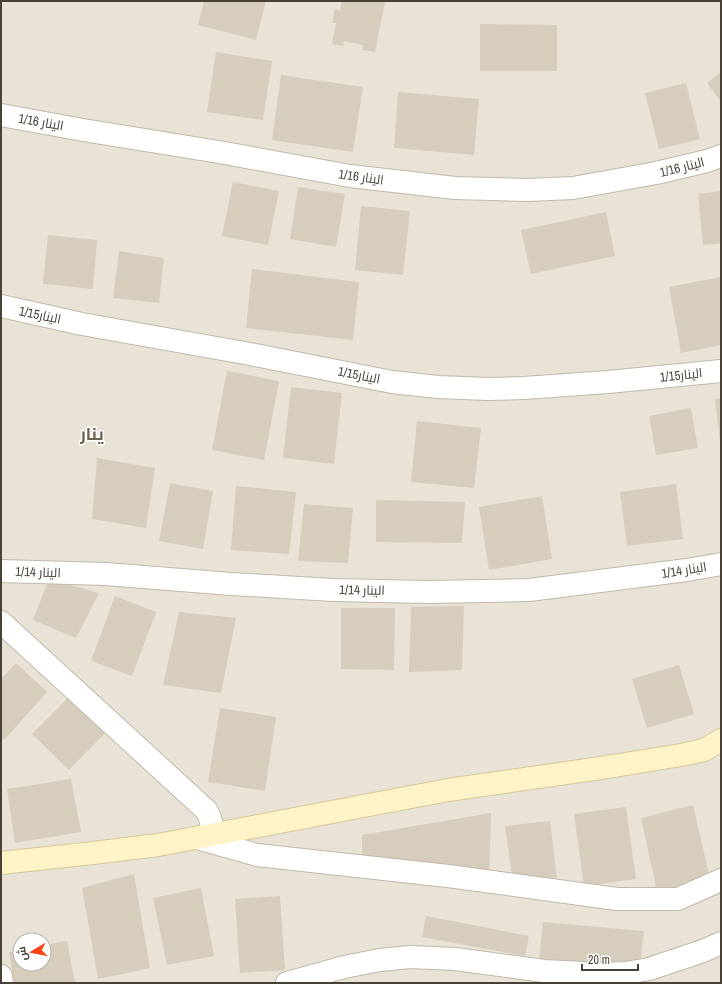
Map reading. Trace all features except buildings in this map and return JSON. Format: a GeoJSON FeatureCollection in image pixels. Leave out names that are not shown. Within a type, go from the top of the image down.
{"type":"FeatureCollection","features":[{"type":"Feature","properties":{"kind":"main road"},"geometry":{"type":"LineString","coordinates":[[1,863],[150,846],[204,837],[448,790],[681,755],[704,750],[721,740]]}},
{"type":"Feature","properties":{"kind":"street","name":"الينار 1/16"},"geometry":{"type":"LineString","coordinates":[[1,115],[350,176],[455,188],[528,190],[573,188],[656,174],[721,156]]}},
{"type":"Feature","properties":{"kind":"street","name":"الينار1/15"},"geometry":{"type":"LineString","coordinates":[[1,306],[82,324],[250,354],[392,382],[438,387],[488,389],[524,388],[608,382],[721,371]]}},
{"type":"Feature","properties":{"kind":"street","name":"الينار 1/14"},"geometry":{"type":"LineString","coordinates":[[1,571],[106,574],[333,590],[429,592],[528,590],[687,570],[721,564]]}},
{"type":"Feature","properties":{"kind":"street"},"geometry":{"type":"LineString","coordinates":[[1,622],[207,811],[213,829],[204,837],[257,855],[448,876],[617,899],[678,899],[721,880]]}},
{"type":"Feature","properties":{"kind":"street"},"geometry":{"type":"LineString","coordinates":[[286,983],[344,966],[410,957],[455,959],[544,971],[602,974],[626,973],[649,969],[703,952],[721,943]]}},
{"type":"Feature","properties":{"kind":"street"},"geometry":{"type":"LineString","coordinates":[[1,976],[2,983]]}},
{"type":"Feature","properties":{"kind":"shaded area"},"geometry":{"type":"Polygon","coordinates":[[[1,1],[721,1],[721,983],[1,983],[1,1]]]}},
{"type":"Feature","properties":{"kind":"district","name":"ينار"},"geometry":{"type":"Point","coordinates":[92,433]}}]}
